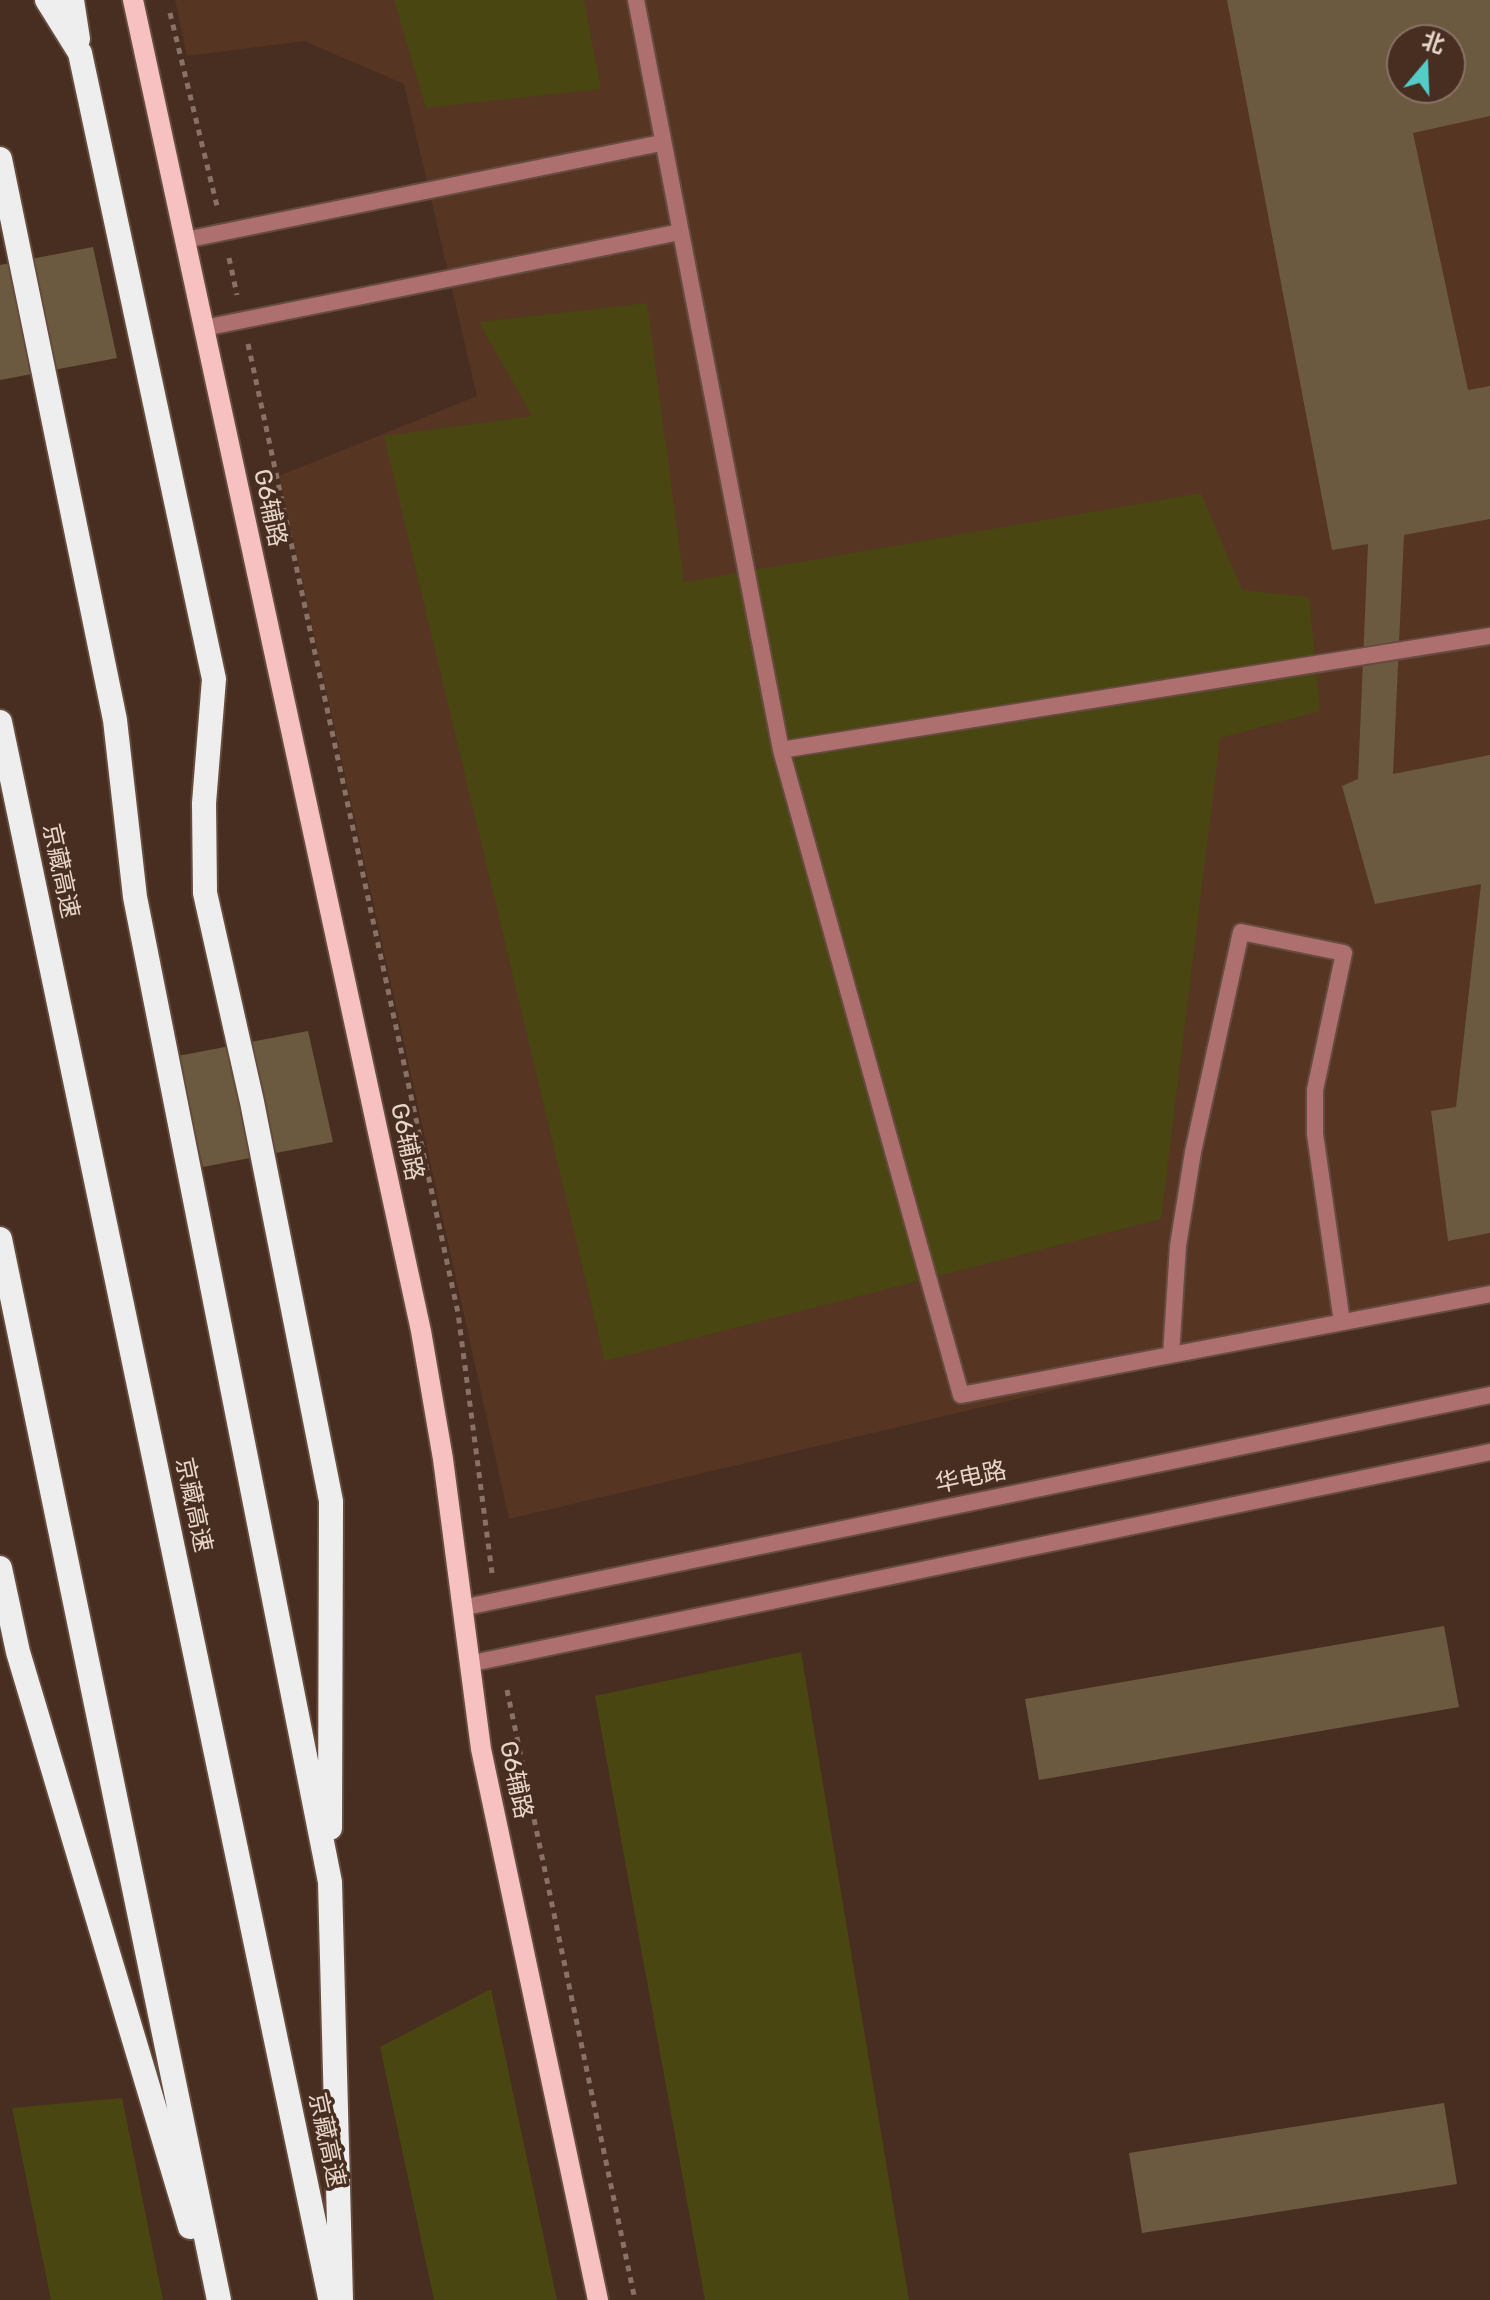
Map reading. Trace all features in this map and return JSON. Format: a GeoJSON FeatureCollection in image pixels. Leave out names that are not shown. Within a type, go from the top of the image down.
{"type":"FeatureCollection","features":[{"type":"Feature","properties":{"kind":"highway"},"geometry":{"type":"LineString","coordinates":[[47,0],[80,53]]}},
{"type":"Feature","properties":{"kind":"highway"},"geometry":{"type":"LineString","coordinates":[[72,0],[80,53],[214,679],[204,803],[205,893],[252,1102],[331,1501],[330,1882],[341,2300]]}},
{"type":"Feature","properties":{"kind":"highway"},"geometry":{"type":"LineString","coordinates":[[0,159],[115,720],[135,897],[330,1882]]}},
{"type":"Feature","properties":{"kind":"highway","name":"京藏高速"},"geometry":{"type":"LineString","coordinates":[[0,722],[331,2300]]}},
{"type":"Feature","properties":{"kind":"highway"},"geometry":{"type":"LineString","coordinates":[[0,1239],[219,2300]]}},
{"type":"Feature","properties":{"kind":"highway"},"geometry":{"type":"LineString","coordinates":[[0,1568],[18,1652],[212,2300]]}},
{"type":"Feature","properties":{"kind":"highway"},"geometry":{"type":"LineString","coordinates":[[0,1618],[18,1652]]}},
{"type":"Feature","properties":{"kind":"main road","name":"G6辅路"},"geometry":{"type":"LineString","coordinates":[[133,0],[421,1331],[443,1459],[481,1749],[598,2300]]}},
{"type":"Feature","properties":{"kind":"street"},"geometry":{"type":"LineString","coordinates":[[636,0],[661,143],[781,750],[961,1395],[1490,1294]]}},
{"type":"Feature","properties":{"kind":"street"},"geometry":{"type":"LineString","coordinates":[[185,240],[661,143]]}},
{"type":"Feature","properties":{"kind":"street"},"geometry":{"type":"LineString","coordinates":[[204,328],[680,232]]}},
{"type":"Feature","properties":{"kind":"street"},"geometry":{"type":"LineString","coordinates":[[781,750],[1490,636]]}},
{"type":"Feature","properties":{"kind":"street"},"geometry":{"type":"LineString","coordinates":[[1171,1355],[1178,1246],[1185,1199],[1241,932],[1344,953],[1315,1090],[1315,1134],[1342,1322]]}},
{"type":"Feature","properties":{"kind":"street","name":"华电路"},"geometry":{"type":"LineString","coordinates":[[461,1608],[1490,1395]]}},
{"type":"Feature","properties":{"kind":"street"},"geometry":{"type":"LineString","coordinates":[[468,1664],[1490,1452]]}},
{"type":"Feature","properties":{"kind":"shaded area"},"geometry":{"type":"Polygon","coordinates":[[[175,0],[1490,0],[1490,1287],[509,1519],[279,476],[477,396],[404,84],[304,41],[187,56],[175,0]]]}},
{"type":"Feature","properties":{"kind":"shaded area"},"geometry":{"type":"Polygon","coordinates":[[[394,0],[584,0],[601,89],[426,108],[394,0]]]}},
{"type":"Feature","properties":{"kind":"shaded area"},"geometry":{"type":"Polygon","coordinates":[[[647,303],[684,582],[1201,493],[1242,590],[1309,597],[1320,711],[1220,738],[1161,1219],[605,1361],[384,436],[532,416],[479,322],[647,303]]]}},
{"type":"Feature","properties":{"kind":"shaded area"},"geometry":{"type":"Polygon","coordinates":[[[801,1652],[909,2300],[705,2300],[595,1696],[801,1652]]]}},
{"type":"Feature","properties":{"kind":"shaded area"},"geometry":{"type":"Polygon","coordinates":[[[491,1989],[557,2300],[434,2300],[380,2047],[491,1989]]]}},
{"type":"Feature","properties":{"kind":"shaded area"},"geometry":{"type":"Polygon","coordinates":[[[122,2098],[163,2300],[51,2300],[12,2108],[122,2098]]]}},
{"type":"Feature","properties":{"kind":"building"},"geometry":{"type":"Polygon","coordinates":[[[1227,0],[1490,0],[1490,116],[1413,133],[1468,390],[1490,386],[1490,519],[1404,535],[1393,774],[1490,755],[1490,1233],[1448,1241],[1431,1111],[1456,1107],[1481,884],[1375,904],[1342,786],[1358,779],[1368,544],[1332,550],[1227,0]]]}},
{"type":"Feature","properties":{"kind":"building"},"geometry":{"type":"Polygon","coordinates":[[[93,247],[117,358],[0,380],[0,265],[93,247]]]}},
{"type":"Feature","properties":{"kind":"building"},"geometry":{"type":"Polygon","coordinates":[[[308,1031],[333,1142],[203,1167],[178,1056],[308,1031]]]}},
{"type":"Feature","properties":{"kind":"building"},"geometry":{"type":"Polygon","coordinates":[[[1444,1626],[1459,1707],[1039,1780],[1025,1699],[1444,1626]]]}},
{"type":"Feature","properties":{"kind":"building"},"geometry":{"type":"Polygon","coordinates":[[[1444,2103],[1457,2184],[1142,2233],[1129,2153],[1444,2103]]]}}]}
